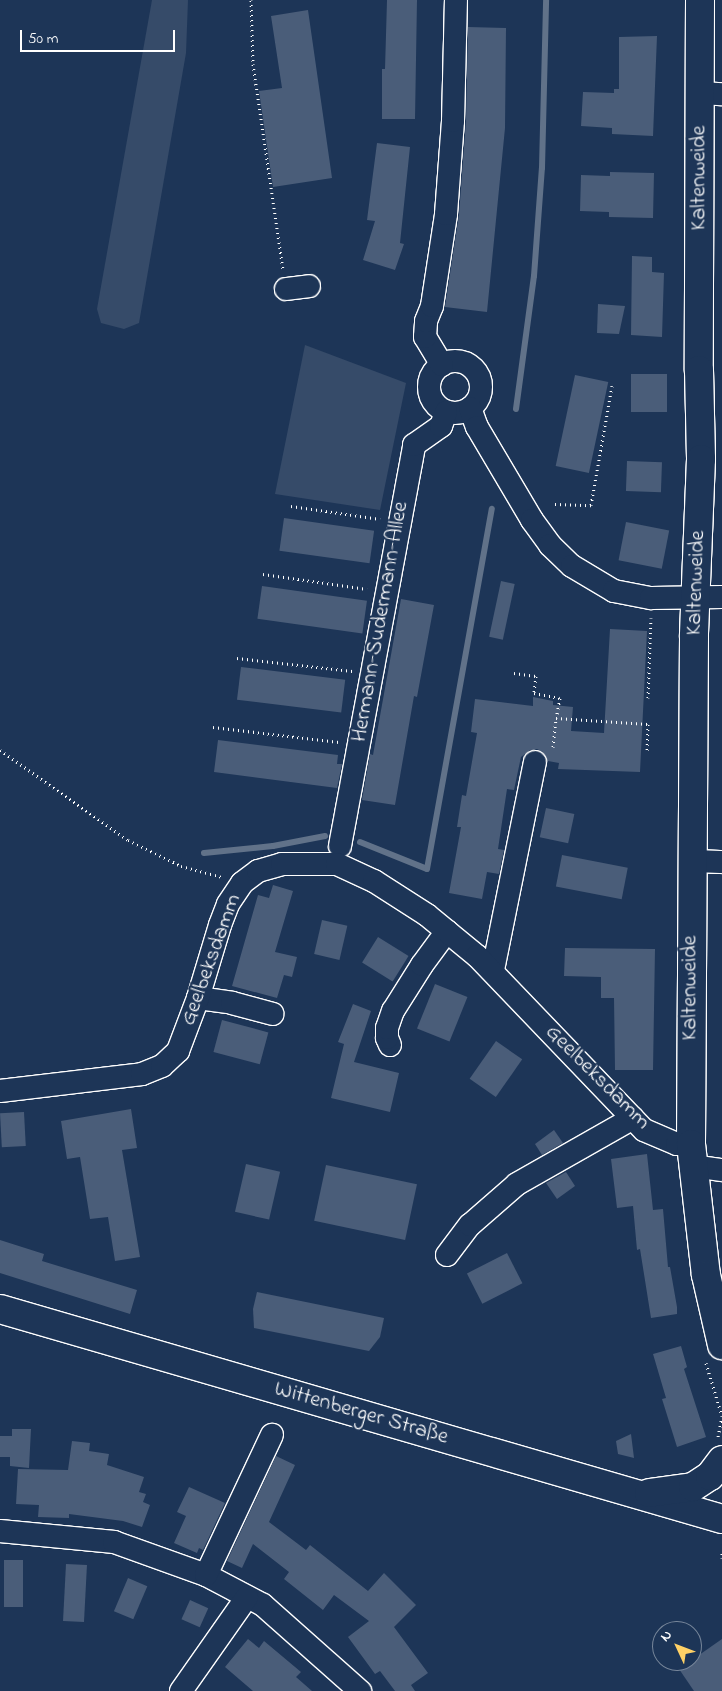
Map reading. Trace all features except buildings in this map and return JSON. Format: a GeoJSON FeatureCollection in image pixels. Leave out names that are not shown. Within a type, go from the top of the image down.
{"type":"FeatureCollection","features":[{"type":"Feature","properties":{"kind":"main road","name":"Kaltenweide"},"geometry":{"type":"LineString","coordinates":[[700,0],[711,94],[699,370],[701,459],[709,598],[692,861],[691,1155],[706,1275],[722,1345]]}},
{"type":"Feature","properties":{"kind":"main road","name":"Wittenberger Straße"},"geometry":{"type":"LineString","coordinates":[[0,1309],[722,1519]]}},
{"type":"Feature","properties":{"kind":"main road"},"geometry":{"type":"LineString","coordinates":[[638,1494],[693,1487],[710,1476],[722,1460]]}},
{"type":"Feature","properties":{"kind":"street"},"geometry":{"type":"LineString","coordinates":[[442,365],[425,337],[426,320],[432,306],[446,214],[453,121],[456,0]]}},
{"type":"Feature","properties":{"kind":"street"},"geometry":{"type":"LineString","coordinates":[[286,289],[309,286]]}},
{"type":"Feature","properties":{"kind":"street"},"geometry":{"type":"LineString","coordinates":[[457,361],[465,363],[477,373],[481,388],[480,396],[470,408],[459,413],[446,412],[433,402],[429,386],[431,378],[442,365],[457,361]]}},
{"type":"Feature","properties":{"kind":"street"},"geometry":{"type":"LineString","coordinates":[[470,408],[477,427],[532,520],[550,545],[572,566],[614,590],[651,598],[709,598]]}},
{"type":"Feature","properties":{"kind":"street","name":"Hermann-Sudermann-Allee"},"geometry":{"type":"LineString","coordinates":[[340,846],[398,521],[414,445],[441,426],[446,412]]}},
{"type":"Feature","properties":{"kind":"street"},"geometry":{"type":"LineString","coordinates":[[493,970],[535,762]]}},
{"type":"Feature","properties":{"kind":"street"},"geometry":{"type":"LineString","coordinates":[[692,861],[722,862]]}},
{"type":"Feature","properties":{"kind":"street","name":"Geelbeksdamm"},"geometry":{"type":"LineString","coordinates":[[0,1091],[142,1074],[162,1066],[178,1052],[198,998],[220,925],[228,904],[242,883],[258,870],[282,864],[336,864],[374,881],[427,914],[493,970],[644,1130],[676,1144],[691,1155]]}},
{"type":"Feature","properties":{"kind":"street"},"geometry":{"type":"LineString","coordinates":[[390,1045],[386,1028],[393,1011],[422,965],[447,931]]}},
{"type":"Feature","properties":{"kind":"street"},"geometry":{"type":"LineString","coordinates":[[198,998],[232,1003],[273,1014]]}},
{"type":"Feature","properties":{"kind":"street"},"geometry":{"type":"LineString","coordinates":[[447,1255],[470,1225],[517,1184],[633,1118]]}},
{"type":"Feature","properties":{"kind":"street"},"geometry":{"type":"LineString","coordinates":[[691,1155],[708,1166],[722,1170]]}},
{"type":"Feature","properties":{"kind":"street"},"geometry":{"type":"LineString","coordinates":[[206,1575],[272,1435]]}},
{"type":"Feature","properties":{"kind":"street"},"geometry":{"type":"LineString","coordinates":[[0,1531],[114,1542],[206,1575],[263,1605],[360,1691]]}},
{"type":"Feature","properties":{"kind":"street"},"geometry":{"type":"LineString","coordinates":[[181,1691],[247,1597]]}},
{"type":"Feature","properties":{"kind":"path"},"geometry":{"type":"LineString","coordinates":[[251,0],[253,64],[286,289]]}},
{"type":"Feature","properties":{"kind":"path"},"geometry":{"type":"LineString","coordinates":[[555,504],[591,505],[612,386]]}},
{"type":"Feature","properties":{"kind":"path"},"geometry":{"type":"LineString","coordinates":[[291,506],[398,521]]}},
{"type":"Feature","properties":{"kind":"path"},"geometry":{"type":"LineString","coordinates":[[263,574],[387,591]]}},
{"type":"Feature","properties":{"kind":"path"},"geometry":{"type":"LineString","coordinates":[[648,698],[652,612]]}},
{"type":"Feature","properties":{"kind":"path"},"geometry":{"type":"LineString","coordinates":[[237,658],[372,673]]}},
{"type":"Feature","properties":{"kind":"path"},"geometry":{"type":"LineString","coordinates":[[514,673],[536,676],[534,693],[560,698],[553,747]]}},
{"type":"Feature","properties":{"kind":"path"},"geometry":{"type":"LineString","coordinates":[[556,718],[648,724],[647,752]]}},
{"type":"Feature","properties":{"kind":"path"},"geometry":{"type":"LineString","coordinates":[[213,727],[359,744]]}},
{"type":"Feature","properties":{"kind":"path"},"geometry":{"type":"LineString","coordinates":[[0,750],[128,840],[181,866],[242,883]]}},
{"type":"Feature","properties":{"kind":"path"},"geometry":{"type":"LineString","coordinates":[[722,1553],[722,1558]]}},
{"type":"Feature","properties":{"kind":"shaded area"},"geometry":{"type":"Polygon","coordinates":[[[152,0],[188,0],[186,53],[139,323],[124,329],[101,323],[97,309],[152,0]]]}},
{"type":"Feature","properties":{"kind":"shaded area"},"geometry":{"type":"Polygon","coordinates":[[[305,345],[406,383],[380,510],[275,494],[305,345]]]}},
{"type":"Feature","properties":{"kind":"waterway"},"geometry":{"type":"LineString","coordinates":[[516,409],[534,276],[542,168],[546,0]]}},
{"type":"Feature","properties":{"kind":"waterway"},"geometry":{"type":"LineString","coordinates":[[360,842],[427,869],[492,509]]}},
{"type":"Feature","properties":{"kind":"waterway"},"geometry":{"type":"LineString","coordinates":[[204,853],[273,846],[325,836]]}}]}
